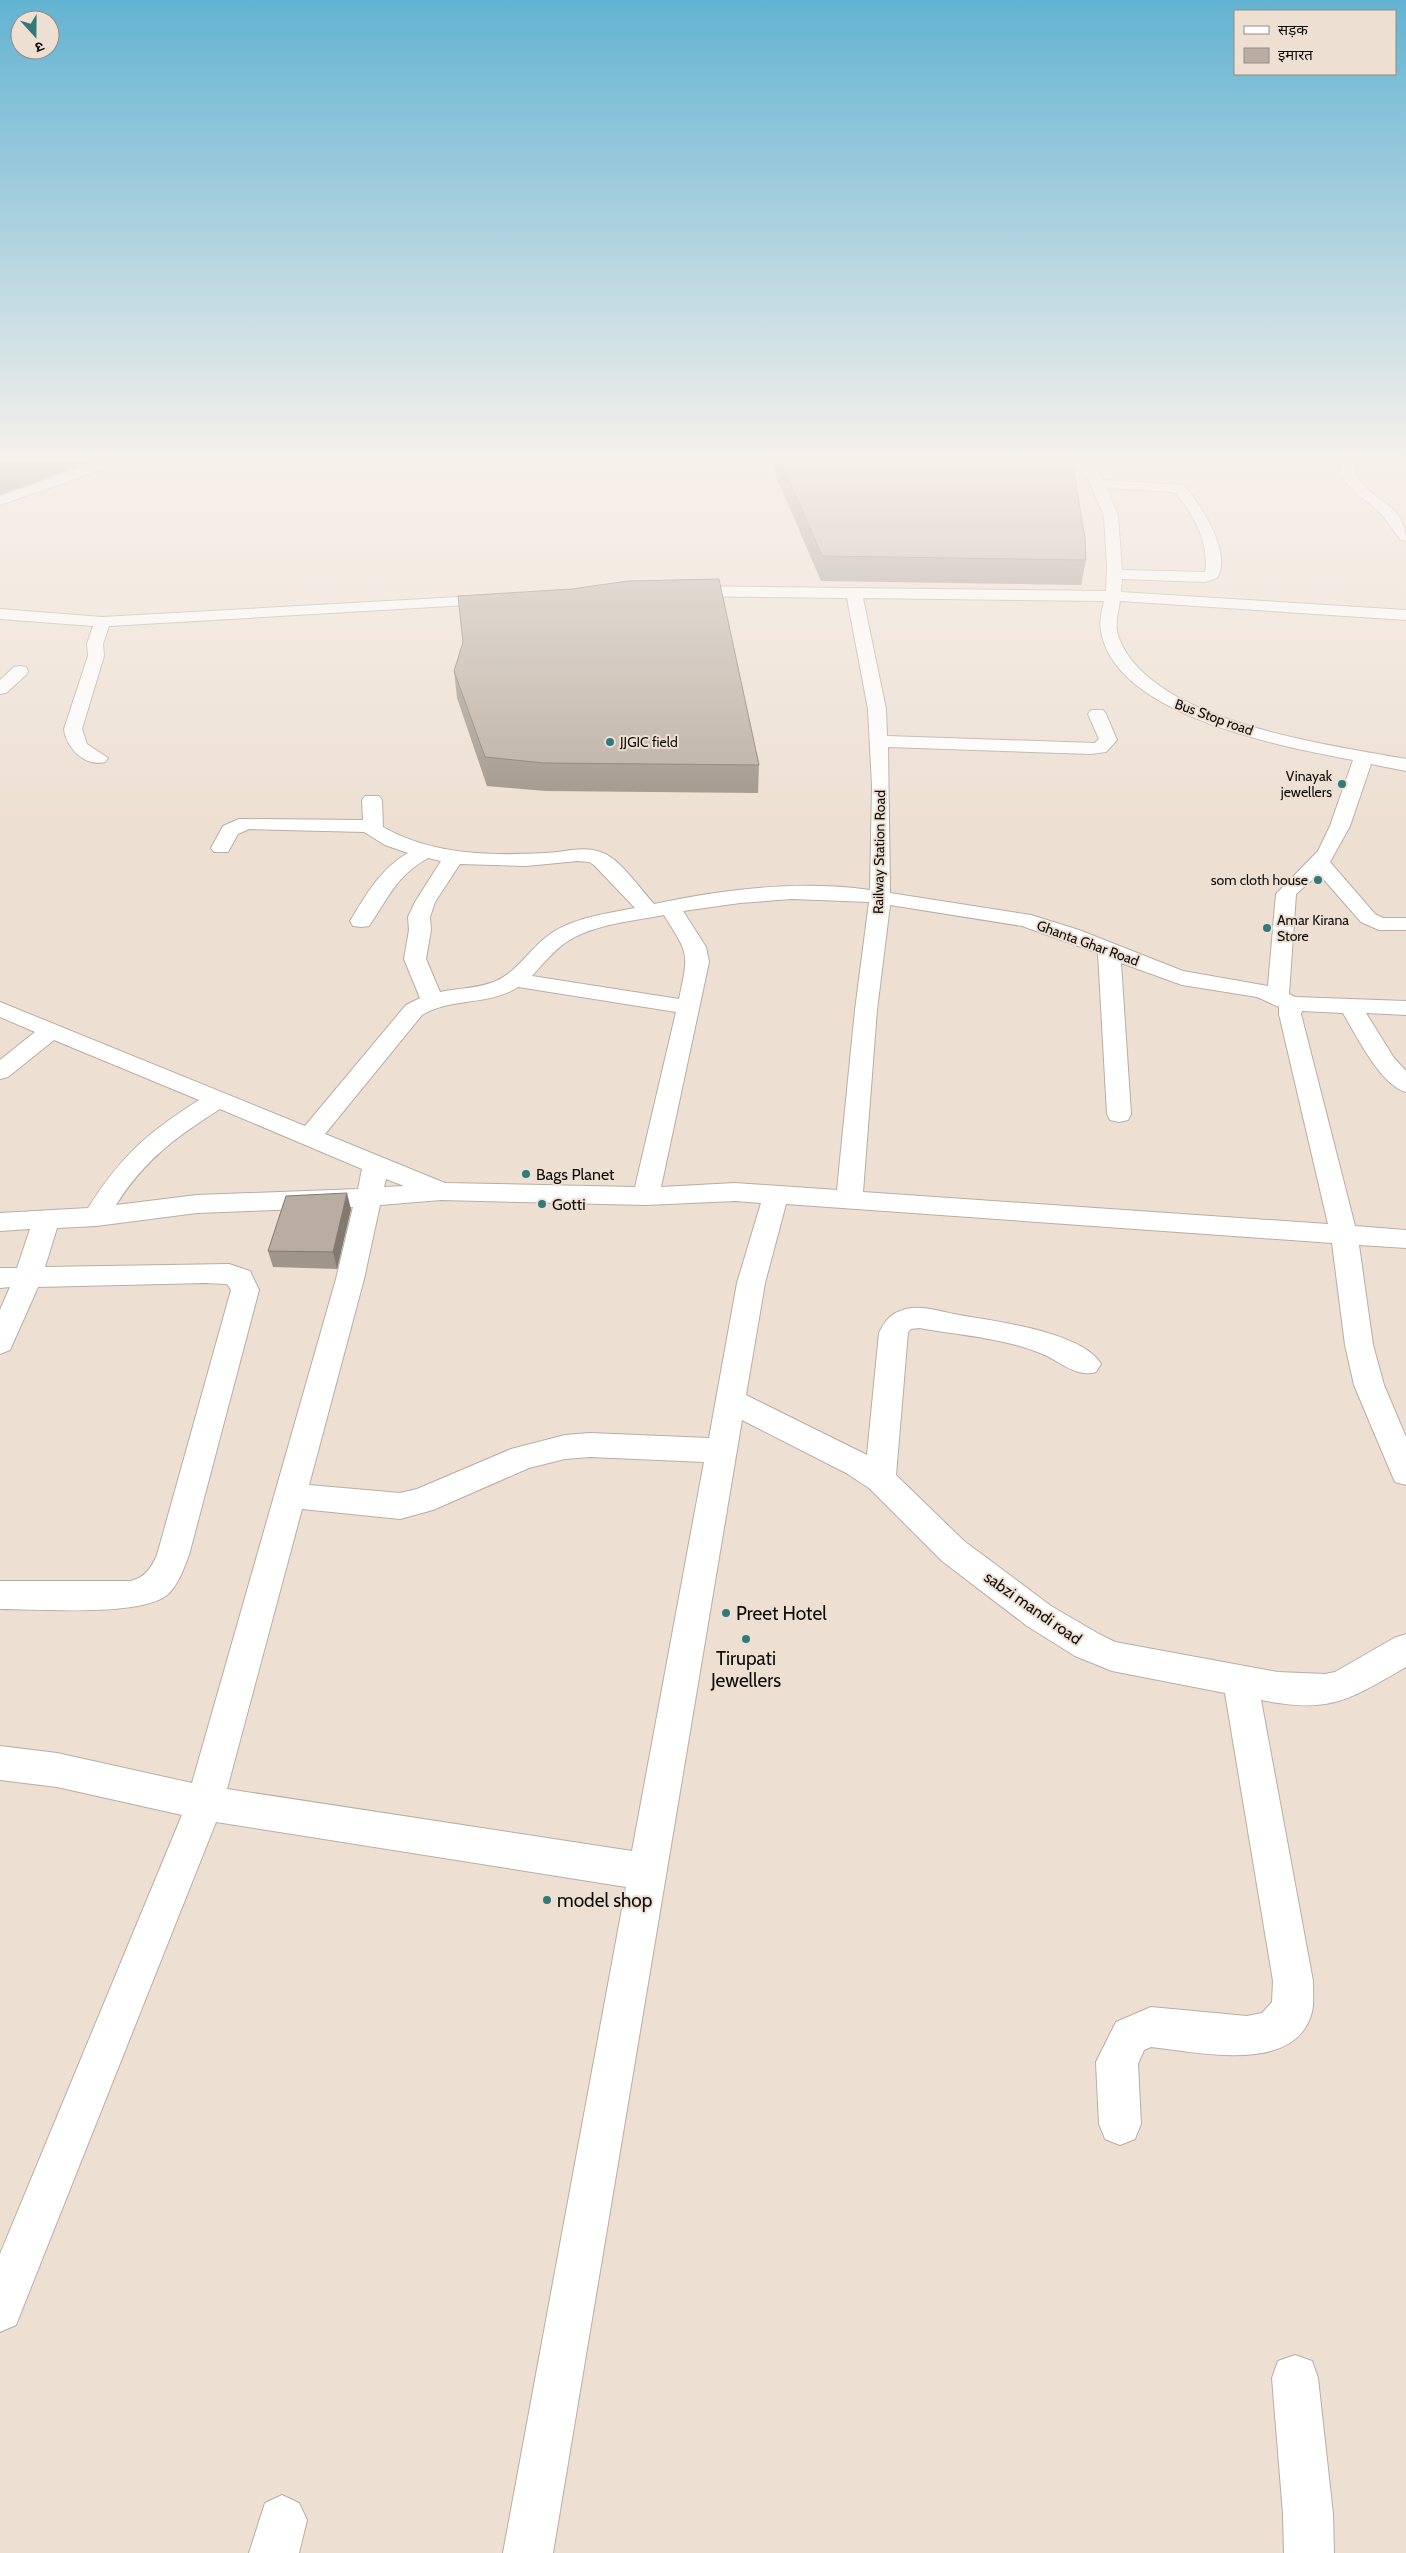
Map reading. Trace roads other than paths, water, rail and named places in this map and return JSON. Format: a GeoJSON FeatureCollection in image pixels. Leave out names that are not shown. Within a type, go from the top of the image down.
{"type":"FeatureCollection","features":[{"type":"Feature","properties":{"kind":"street","name":"Bus Stop road"},"geometry":{"type":"LineString","coordinates":[[1113,581],[1113,596],[1108,610],[1111,640],[1120,660],[1132,674],[1158,695],[1188,710],[1267,736],[1406,765]]}},
{"type":"Feature","properties":{"kind":"street"},"geometry":{"type":"LineString","coordinates":[[668,592],[1113,596],[1406,615]]}},
{"type":"Feature","properties":{"kind":"street","name":"Railway Station Road"},"geometry":{"type":"LineString","coordinates":[[849,1201],[866,1010],[880,899],[877,709],[854,593]]}},
{"type":"Feature","properties":{"kind":"street"},"geometry":{"type":"LineString","coordinates":[[0,614],[102,622],[508,599]]}},
{"type":"Feature","properties":{"kind":"street"},"geometry":{"type":"LineString","coordinates":[[99,758],[82,751],[74,737],[73,729],[96,656],[95,644],[102,622]]}},
{"type":"Feature","properties":{"kind":"street"},"geometry":{"type":"LineString","coordinates":[[0,689],[20,671]]}},
{"type":"Feature","properties":{"kind":"street"},"geometry":{"type":"LineString","coordinates":[[879,741],[1100,748],[1108,740],[1097,714]]}},
{"type":"Feature","properties":{"kind":"street"},"geometry":{"type":"LineString","coordinates":[[1364,756],[1335,836],[1320,862],[1294,883],[1286,894],[1285,999],[1344,1236],[1359,1344],[1369,1385],[1406,1472]]}},
{"type":"Feature","properties":{"kind":"street"},"geometry":{"type":"LineString","coordinates":[[372,800],[373,830],[424,852],[454,857],[527,859],[582,856],[597,858],[659,909],[695,947],[698,962],[646,1196]]}},
{"type":"Feature","properties":{"kind":"street"},"geometry":{"type":"LineString","coordinates":[[222,848],[230,830],[246,822],[372,826]]}},
{"type":"Feature","properties":{"kind":"street"},"geometry":{"type":"LineString","coordinates":[[361,921],[390,874],[408,860],[424,852]]}},
{"type":"Feature","properties":{"kind":"street"},"geometry":{"type":"LineString","coordinates":[[432,1000],[418,970],[415,958],[414,951],[420,930],[419,917],[425,902],[454,857]]}},
{"type":"Feature","properties":{"kind":"street"},"geometry":{"type":"LineString","coordinates":[[1320,862],[1368,918],[1379,924],[1406,924]]}},
{"type":"Feature","properties":{"kind":"street","name":"Ghanta Ghar Road"},"geometry":{"type":"LineString","coordinates":[[514,980],[557,938],[581,927],[659,909],[756,896],[845,893],[1033,922],[1078,937],[1178,977],[1245,988],[1285,999],[1350,1007],[1406,1008]]}},
{"type":"Feature","properties":{"kind":"street"},"geometry":{"type":"LineString","coordinates":[[1109,950],[1119,1114]]}},
{"type":"Feature","properties":{"kind":"street"},"geometry":{"type":"LineString","coordinates":[[308,1138],[414,1010],[432,1000],[487,992],[514,980],[688,1007]]}},
{"type":"Feature","properties":{"kind":"street"},"geometry":{"type":"LineString","coordinates":[[1350,1007],[1384,1062],[1406,1085]]}},
{"type":"Feature","properties":{"kind":"street"},"geometry":{"type":"LineString","coordinates":[[0,1009],[308,1138],[373,1181]]}},
{"type":"Feature","properties":{"kind":"street"},"geometry":{"type":"LineString","coordinates":[[0,1072],[51,1031]]}},
{"type":"Feature","properties":{"kind":"street"},"geometry":{"type":"LineString","coordinates":[[96,1217],[124,1173],[137,1158],[161,1138],[217,1100]]}},
{"type":"Feature","properties":{"kind":"street"},"geometry":{"type":"LineString","coordinates":[[0,1222],[96,1217],[373,1181],[442,1192],[533,1192],[646,1196],[735,1192],[776,1194],[849,1201],[1406,1239]]}},
{"type":"Feature","properties":{"kind":"street"},"geometry":{"type":"LineString","coordinates":[[0,2310],[205,1803],[350,1279],[373,1181]]}},
{"type":"Feature","properties":{"kind":"street"},"geometry":{"type":"LineString","coordinates":[[528,2553],[751,1283],[776,1194]]}},
{"type":"Feature","properties":{"kind":"street"},"geometry":{"type":"LineString","coordinates":[[0,1343],[14,1278],[46,1220]]}},
{"type":"Feature","properties":{"kind":"street"},"geometry":{"type":"LineString","coordinates":[[0,1594],[130,1595],[145,1592],[158,1585],[173,1555],[246,1290],[240,1278],[229,1274],[14,1278]]}},
{"type":"Feature","properties":{"kind":"street"},"geometry":{"type":"LineString","coordinates":[[880,1479],[893,1333],[897,1324],[904,1318],[928,1319],[1028,1337],[1053,1346],[1086,1364]]}},
{"type":"Feature","properties":{"kind":"street","name":"sabzi mandi road"},"geometry":{"type":"LineString","coordinates":[[730,1400],[857,1464],[880,1479],[953,1551],[1039,1616],[1087,1645],[1112,1656],[1278,1688],[1325,1690],[1342,1686],[1406,1649]]}},
{"type":"Feature","properties":{"kind":"street"},"geometry":{"type":"LineString","coordinates":[[290,1495],[400,1506],[422,1502],[522,1458],[565,1447],[590,1445],[722,1451]]}},
{"type":"Feature","properties":{"kind":"street"},"geometry":{"type":"LineString","coordinates":[[1120,2124],[1117,2062],[1130,2036],[1152,2026],[1248,2036],[1273,2031],[1292,2011],[1292,1981],[1240,1680]]}},
{"type":"Feature","properties":{"kind":"street"},"geometry":{"type":"LineString","coordinates":[[0,1764],[57,1770],[205,1803],[647,1872]]}},
{"type":"Feature","properties":{"kind":"street"},"geometry":{"type":"LineString","coordinates":[[1295,2378],[1308,2514],[1309,2553]]}},
{"type":"Feature","properties":{"kind":"place","name":"JJGIC field"},"geometry":{"type":"Point","coordinates":[610,742]}},
{"type":"Feature","properties":{"kind":"place","name":"Vinayak jewellers"},"geometry":{"type":"Point","coordinates":[1342,784]}},
{"type":"Feature","properties":{"kind":"place","name":"som cloth house"},"geometry":{"type":"Point","coordinates":[1318,880]}},
{"type":"Feature","properties":{"kind":"place","name":"Amar Kirana Store"},"geometry":{"type":"Point","coordinates":[1267,928]}},
{"type":"Feature","properties":{"kind":"place","name":"Bags Planet"},"geometry":{"type":"Point","coordinates":[526,1174]}},
{"type":"Feature","properties":{"kind":"place","name":"Gotti"},"geometry":{"type":"Point","coordinates":[542,1204]}},
{"type":"Feature","properties":{"kind":"place","name":"Preet Hotel"},"geometry":{"type":"Point","coordinates":[726,1613]}},
{"type":"Feature","properties":{"kind":"place","name":"Tirupati Jewellers"},"geometry":{"type":"Point","coordinates":[746,1639]}},
{"type":"Feature","properties":{"kind":"place","name":"model shop"},"geometry":{"type":"Point","coordinates":[547,1900]}}]}
